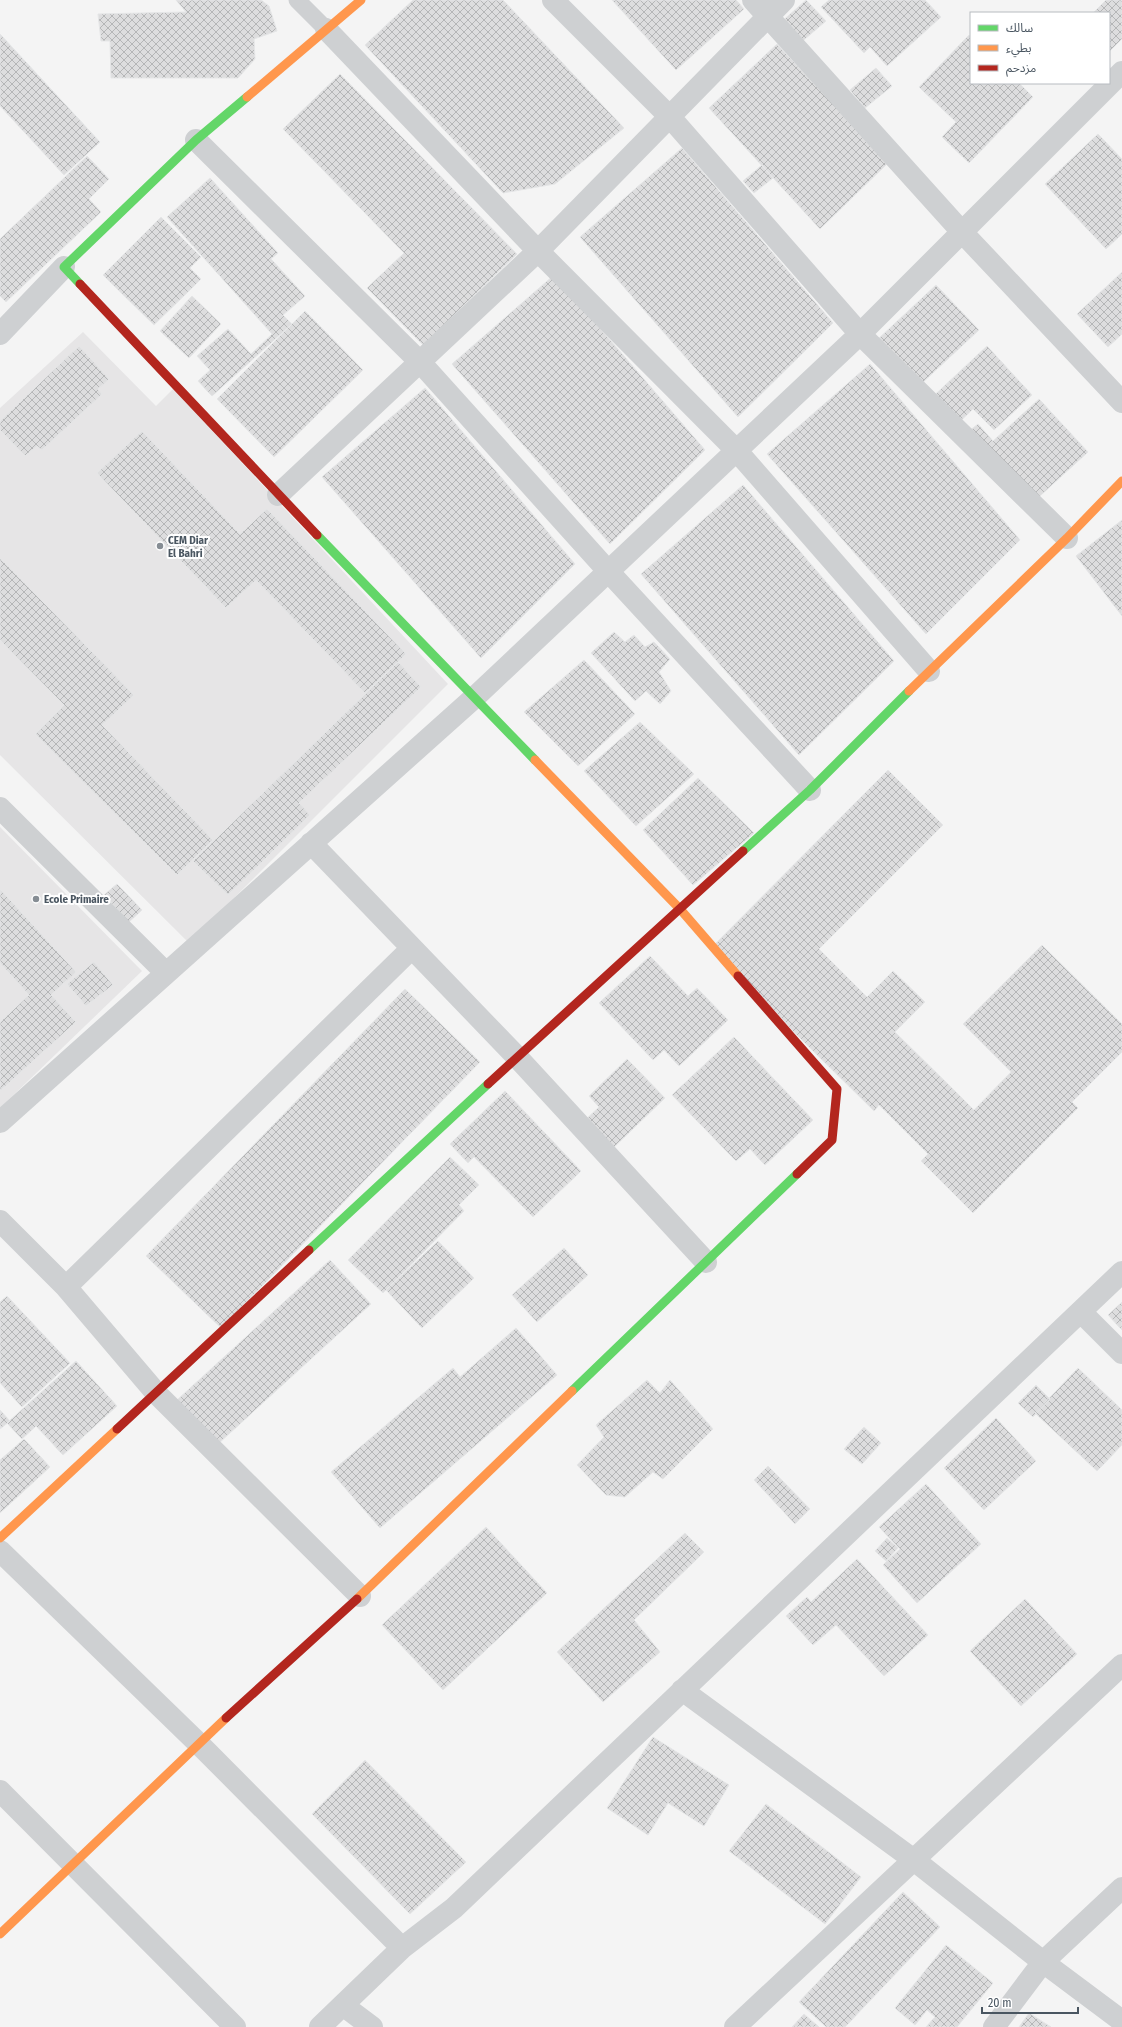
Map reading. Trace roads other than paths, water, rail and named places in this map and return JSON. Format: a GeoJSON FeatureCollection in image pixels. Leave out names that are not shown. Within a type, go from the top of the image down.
{"type":"FeatureCollection","features":[{"type":"Feature","properties":{"kind":"street"},"geometry":{"type":"LineString","coordinates":[[0,334],[64,267],[196,140],[361,0]]}},
{"type":"Feature","properties":{"kind":"street"},"geometry":{"type":"LineString","coordinates":[[553,0],[670,118],[860,334],[1067,538]]}},
{"type":"Feature","properties":{"kind":"street"},"geometry":{"type":"LineString","coordinates":[[278,495],[538,250],[670,118],[761,7],[784,0]]}},
{"type":"Feature","properties":{"kind":"street"},"geometry":{"type":"LineString","coordinates":[[761,7],[962,232],[1122,402]]}},
{"type":"Feature","properties":{"kind":"street"},"geometry":{"type":"LineString","coordinates":[[326,29],[538,250],[736,450],[929,671]]}},
{"type":"Feature","properties":{"kind":"street"},"geometry":{"type":"LineString","coordinates":[[0,1122],[474,697],[860,334],[1122,72]]}},
{"type":"Feature","properties":{"kind":"street"},"geometry":{"type":"LineString","coordinates":[[196,140],[420,362],[608,571],[810,790]]}},
{"type":"Feature","properties":{"kind":"street"},"geometry":{"type":"LineString","coordinates":[[0,1934],[74,1865],[198,1743],[360,1596],[832,1140],[837,1089],[680,909],[278,495],[64,267]]}},
{"type":"Feature","properties":{"kind":"street"},"geometry":{"type":"LineString","coordinates":[[0,1538],[157,1394],[517,1057],[810,790],[929,671],[1067,538],[1122,481]]}},
{"type":"Feature","properties":{"kind":"street"},"geometry":{"type":"LineString","coordinates":[[0,808],[166,973]]}},
{"type":"Feature","properties":{"kind":"street"},"geometry":{"type":"LineString","coordinates":[[311,843],[517,1057],[706,1262]]}},
{"type":"Feature","properties":{"kind":"street"},"geometry":{"type":"LineString","coordinates":[[66,1287],[412,948]]}},
{"type":"Feature","properties":{"kind":"street"},"geometry":{"type":"LineString","coordinates":[[0,1221],[66,1287],[157,1394],[360,1596]]}},
{"type":"Feature","properties":{"kind":"street"},"geometry":{"type":"LineString","coordinates":[[320,2027],[344,2006],[402,1948],[454,1908],[1122,1272]]}},
{"type":"Feature","properties":{"kind":"street"},"geometry":{"type":"LineString","coordinates":[[1081,1312],[1122,1353]]}},
{"type":"Feature","properties":{"kind":"street"},"geometry":{"type":"LineString","coordinates":[[0,1551],[198,1743],[402,1948]]}},
{"type":"Feature","properties":{"kind":"street"},"geometry":{"type":"LineString","coordinates":[[735,2027],[1122,1665]]}},
{"type":"Feature","properties":{"kind":"street"},"geometry":{"type":"LineString","coordinates":[[682,1690],[914,1860],[1043,1962],[1122,2021]]}},
{"type":"Feature","properties":{"kind":"street"},"geometry":{"type":"LineString","coordinates":[[0,1791],[235,2027]]}},
{"type":"Feature","properties":{"kind":"street"},"geometry":{"type":"LineString","coordinates":[[994,2027],[1043,1962],[1122,1888]]}},
{"type":"Feature","properties":{"kind":"street"},"geometry":{"type":"LineString","coordinates":[[344,2006],[372,2027]]}},
{"type":"Feature","properties":{"kind":"lane"},"geometry":{"type":"LineString","coordinates":[[297,0],[326,29]]}},
{"type":"Feature","properties":{"kind":"place","name":"CEM Diar El Bahri"},"geometry":{"type":"Point","coordinates":[160,546]}},
{"type":"Feature","properties":{"kind":"place","name":"Ecole Primaire"},"geometry":{"type":"Point","coordinates":[36,899]}}]}
